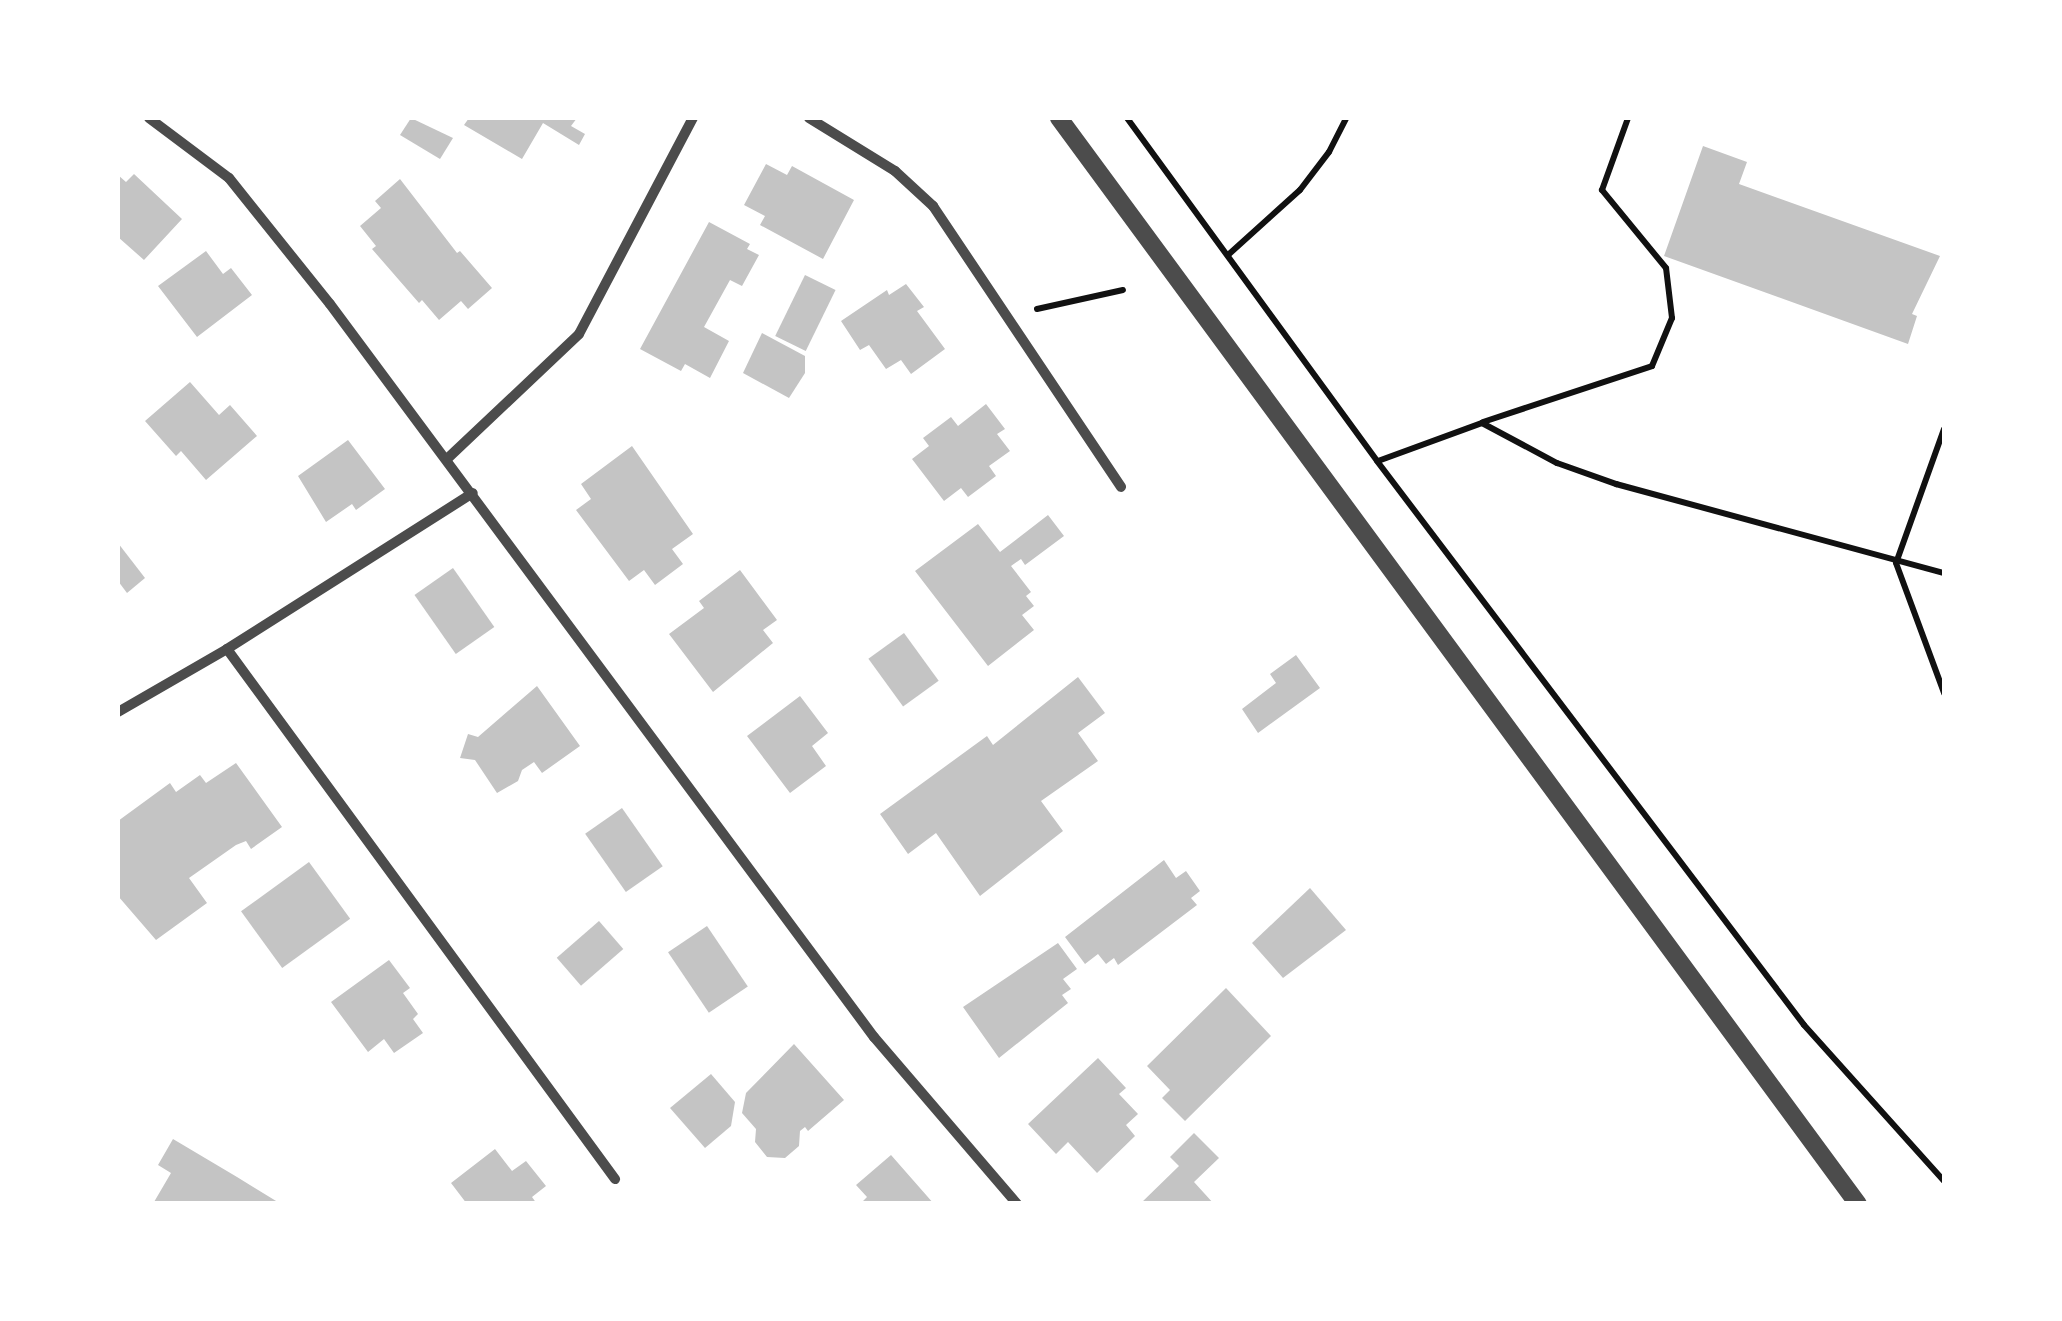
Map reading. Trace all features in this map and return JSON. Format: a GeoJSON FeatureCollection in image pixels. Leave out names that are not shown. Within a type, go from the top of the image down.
{"type":"FeatureCollection","features":[{"type":"Feature","properties":{"kind":"street"},"geometry":{"type":"LineString","coordinates":[[148,118],[229,178],[448,458],[874,1037],[1018,1204]]}},
{"type":"Feature","properties":{"kind":"street"},"geometry":{"type":"LineString","coordinates":[[448,458],[579,334],[693,118]]}},
{"type":"Feature","properties":{"kind":"street"},"geometry":{"type":"LineString","coordinates":[[809,118],[916,188],[933,206],[1122,486]]}},
{"type":"Feature","properties":{"kind":"street"},"geometry":{"type":"LineString","coordinates":[[1059,118],[1858,1204]]}},
{"type":"Feature","properties":{"kind":"street"},"geometry":{"type":"LineString","coordinates":[[118,712],[227,649],[473,492]]}},
{"type":"Feature","properties":{"kind":"street"},"geometry":{"type":"LineString","coordinates":[[227,649],[614,1179]]}},
{"type":"Feature","properties":{"kind":"path"},"geometry":{"type":"LineString","coordinates":[[1127,118],[1378,461],[1804,1025],[1944,1181]]}},
{"type":"Feature","properties":{"kind":"path"},"geometry":{"type":"LineString","coordinates":[[1228,256],[1300,190],[1329,152],[1346,118]]}},
{"type":"Feature","properties":{"kind":"path"},"geometry":{"type":"LineString","coordinates":[[1378,461],[1652,366],[1672,318],[1666,268],[1602,190],[1628,118]]}},
{"type":"Feature","properties":{"kind":"path"},"geometry":{"type":"LineString","coordinates":[[1005,314],[1123,290]]}},
{"type":"Feature","properties":{"kind":"path"},"geometry":{"type":"LineString","coordinates":[[1482,423],[1557,463],[1616,484],[1944,573]]}},
{"type":"Feature","properties":{"kind":"path"},"geometry":{"type":"LineString","coordinates":[[1944,429],[1896,563],[1944,693]]}},
{"type":"Feature","properties":{"kind":"building"},"geometry":{"type":"Polygon","coordinates":[[[411,118],[453,138],[440,159],[400,135],[411,118]]]}},
{"type":"Feature","properties":{"kind":"building"},"geometry":{"type":"Polygon","coordinates":[[[469,118],[577,118],[571,126],[585,134],[579,145],[543,123],[522,159],[464,125],[469,118]]]}},
{"type":"Feature","properties":{"kind":"building"},"geometry":{"type":"Polygon","coordinates":[[[1703,146],[1747,162],[1739,184],[1940,256],[1912,314],[1917,316],[1908,344],[1664,256],[1703,146]]]}},
{"type":"Feature","properties":{"kind":"building"},"geometry":{"type":"Polygon","coordinates":[[[766,164],[787,175],[792,166],[854,200],[823,259],[760,225],[765,216],[744,205],[766,164]]]}},
{"type":"Feature","properties":{"kind":"building"},"geometry":{"type":"Polygon","coordinates":[[[134,174],[182,219],[144,260],[118,237],[118,175],[126,182],[134,174]]]}},
{"type":"Feature","properties":{"kind":"building"},"geometry":{"type":"Polygon","coordinates":[[[400,179],[457,253],[460,251],[492,288],[468,309],[461,301],[439,320],[372,249],[376,246],[360,226],[381,208],[375,201],[400,179]]]}},
{"type":"Feature","properties":{"kind":"building"},"geometry":{"type":"Polygon","coordinates":[[[709,222],[750,244],[747,249],[759,255],[742,286],[730,280],[704,327],[729,341],[710,378],[685,364],[681,371],[640,349],[709,222]]]}},
{"type":"Feature","properties":{"kind":"building"},"geometry":{"type":"Polygon","coordinates":[[[206,251],[223,274],[231,268],[252,295],[197,337],[158,286],[206,251]]]}},
{"type":"Feature","properties":{"kind":"building"},"geometry":{"type":"Polygon","coordinates":[[[805,275],[836,290],[806,351],[775,336],[805,275]]]}},
{"type":"Feature","properties":{"kind":"building"},"geometry":{"type":"Polygon","coordinates":[[[906,284],[924,307],[917,311],[945,349],[911,374],[901,360],[886,369],[869,345],[860,350],[841,321],[887,290],[889,295],[906,284]]]}},
{"type":"Feature","properties":{"kind":"building"},"geometry":{"type":"Polygon","coordinates":[[[762,333],[805,356],[805,373],[789,398],[743,373],[762,333]]]}},
{"type":"Feature","properties":{"kind":"building"},"geometry":{"type":"Polygon","coordinates":[[[190,382],[219,415],[230,405],[257,436],[206,480],[181,451],[176,456],[145,421],[190,382]]]}},
{"type":"Feature","properties":{"kind":"building"},"geometry":{"type":"Polygon","coordinates":[[[986,404],[1005,429],[997,434],[1010,451],[989,466],[996,476],[968,497],[961,488],[944,501],[912,459],[929,446],[923,438],[951,417],[958,426],[986,404]]]}},
{"type":"Feature","properties":{"kind":"building"},"geometry":{"type":"Polygon","coordinates":[[[348,440],[385,489],[356,510],[352,504],[326,522],[298,476],[348,440]]]}},
{"type":"Feature","properties":{"kind":"building"},"geometry":{"type":"Polygon","coordinates":[[[632,446],[693,534],[672,549],[683,564],[655,585],[644,570],[629,581],[576,510],[591,499],[581,484],[632,446]]]}},
{"type":"Feature","properties":{"kind":"building"},"geometry":{"type":"Polygon","coordinates":[[[1048,515],[1064,536],[1025,565],[1021,559],[1011,566],[1031,592],[1026,596],[1034,606],[1022,615],[1034,630],[988,666],[915,571],[978,524],[1000,552],[1048,515]]]}},
{"type":"Feature","properties":{"kind":"building"},"geometry":{"type":"Polygon","coordinates":[[[118,543],[145,578],[127,593],[118,581],[118,543]]]}},
{"type":"Feature","properties":{"kind":"building"},"geometry":{"type":"Polygon","coordinates":[[[453,568],[494,627],[456,654],[414,595],[453,568]]]}},
{"type":"Feature","properties":{"kind":"building"},"geometry":{"type":"Polygon","coordinates":[[[740,570],[777,620],[763,630],[773,643],[713,692],[669,634],[704,608],[699,601],[740,570]]]}},
{"type":"Feature","properties":{"kind":"building"},"geometry":{"type":"Polygon","coordinates":[[[904,633],[939,681],[903,707],[868,659],[904,633]]]}},
{"type":"Feature","properties":{"kind":"building"},"geometry":{"type":"Polygon","coordinates":[[[1296,655],[1320,688],[1258,733],[1242,709],[1276,683],[1270,674],[1296,655]]]}},
{"type":"Feature","properties":{"kind":"building"},"geometry":{"type":"Polygon","coordinates":[[[1078,677],[1105,713],[1078,733],[1098,761],[1041,801],[1063,831],[980,896],[936,833],[908,854],[880,814],[987,736],[993,745],[1078,677]]]}},
{"type":"Feature","properties":{"kind":"building"},"geometry":{"type":"Polygon","coordinates":[[[537,686],[580,746],[542,773],[534,762],[522,770],[518,781],[497,793],[475,760],[460,758],[468,734],[478,737],[537,686]]]}},
{"type":"Feature","properties":{"kind":"building"},"geometry":{"type":"Polygon","coordinates":[[[800,696],[828,733],[812,746],[826,766],[790,793],[747,736],[800,696]]]}},
{"type":"Feature","properties":{"kind":"building"},"geometry":{"type":"Polygon","coordinates":[[[236,763],[282,827],[251,849],[246,841],[236,845],[189,878],[207,903],[156,940],[118,896],[118,821],[170,783],[176,792],[200,775],[206,783],[236,763]]]}},
{"type":"Feature","properties":{"kind":"building"},"geometry":{"type":"Polygon","coordinates":[[[622,808],[663,866],[626,892],[585,834],[622,808]]]}},
{"type":"Feature","properties":{"kind":"building"},"geometry":{"type":"Polygon","coordinates":[[[1164,860],[1176,878],[1186,871],[1200,891],[1191,898],[1197,905],[1118,965],[1114,958],[1106,964],[1098,954],[1085,964],[1065,937],[1164,860]]]}},
{"type":"Feature","properties":{"kind":"building"},"geometry":{"type":"Polygon","coordinates":[[[309,862],[350,919],[282,968],[241,911],[309,862]]]}},
{"type":"Feature","properties":{"kind":"building"},"geometry":{"type":"Polygon","coordinates":[[[1310,888],[1346,930],[1283,978],[1252,943],[1310,888]]]}},
{"type":"Feature","properties":{"kind":"building"},"geometry":{"type":"Polygon","coordinates":[[[599,921],[623,949],[581,986],[557,958],[599,921]]]}},
{"type":"Feature","properties":{"kind":"building"},"geometry":{"type":"Polygon","coordinates":[[[707,926],[748,987],[709,1013],[668,952],[707,926]]]}},
{"type":"Feature","properties":{"kind":"building"},"geometry":{"type":"Polygon","coordinates":[[[1058,943],[1077,969],[1063,979],[1071,989],[1062,995],[1068,1003],[999,1058],[963,1007],[1058,943]]]}},
{"type":"Feature","properties":{"kind":"building"},"geometry":{"type":"Polygon","coordinates":[[[389,960],[410,988],[403,993],[418,1014],[413,1019],[423,1033],[394,1053],[384,1039],[368,1052],[331,1002],[389,960]]]}},
{"type":"Feature","properties":{"kind":"building"},"geometry":{"type":"Polygon","coordinates":[[[1226,988],[1271,1036],[1185,1121],[1162,1098],[1170,1090],[1147,1066],[1226,988]]]}},
{"type":"Feature","properties":{"kind":"building"},"geometry":{"type":"Polygon","coordinates":[[[794,1044],[844,1100],[808,1131],[805,1127],[800,1131],[799,1146],[785,1158],[767,1157],[755,1142],[756,1129],[742,1113],[746,1093],[794,1044]]]}},
{"type":"Feature","properties":{"kind":"building"},"geometry":{"type":"Polygon","coordinates":[[[1098,1058],[1126,1088],[1119,1094],[1138,1114],[1126,1125],[1135,1136],[1097,1173],[1068,1142],[1056,1154],[1028,1124],[1098,1058]]]}},
{"type":"Feature","properties":{"kind":"building"},"geometry":{"type":"Polygon","coordinates":[[[711,1074],[735,1102],[731,1126],[705,1148],[670,1108],[711,1074]]]}},
{"type":"Feature","properties":{"kind":"building"},"geometry":{"type":"Polygon","coordinates":[[[1194,1133],[1219,1158],[1194,1182],[1214,1204],[1140,1204],[1179,1166],[1170,1157],[1194,1133]]]}},
{"type":"Feature","properties":{"kind":"building"},"geometry":{"type":"Polygon","coordinates":[[[173,1139],[281,1204],[157,1204],[154,1202],[171,1173],[158,1165],[173,1139]]]}},
{"type":"Feature","properties":{"kind":"building"},"geometry":{"type":"Polygon","coordinates":[[[495,1149],[512,1171],[526,1161],[546,1186],[532,1197],[537,1204],[467,1204],[451,1183],[495,1149]]]}},
{"type":"Feature","properties":{"kind":"building"},"geometry":{"type":"Polygon","coordinates":[[[891,1155],[934,1204],[860,1204],[867,1197],[856,1185],[891,1155]]]}}]}
